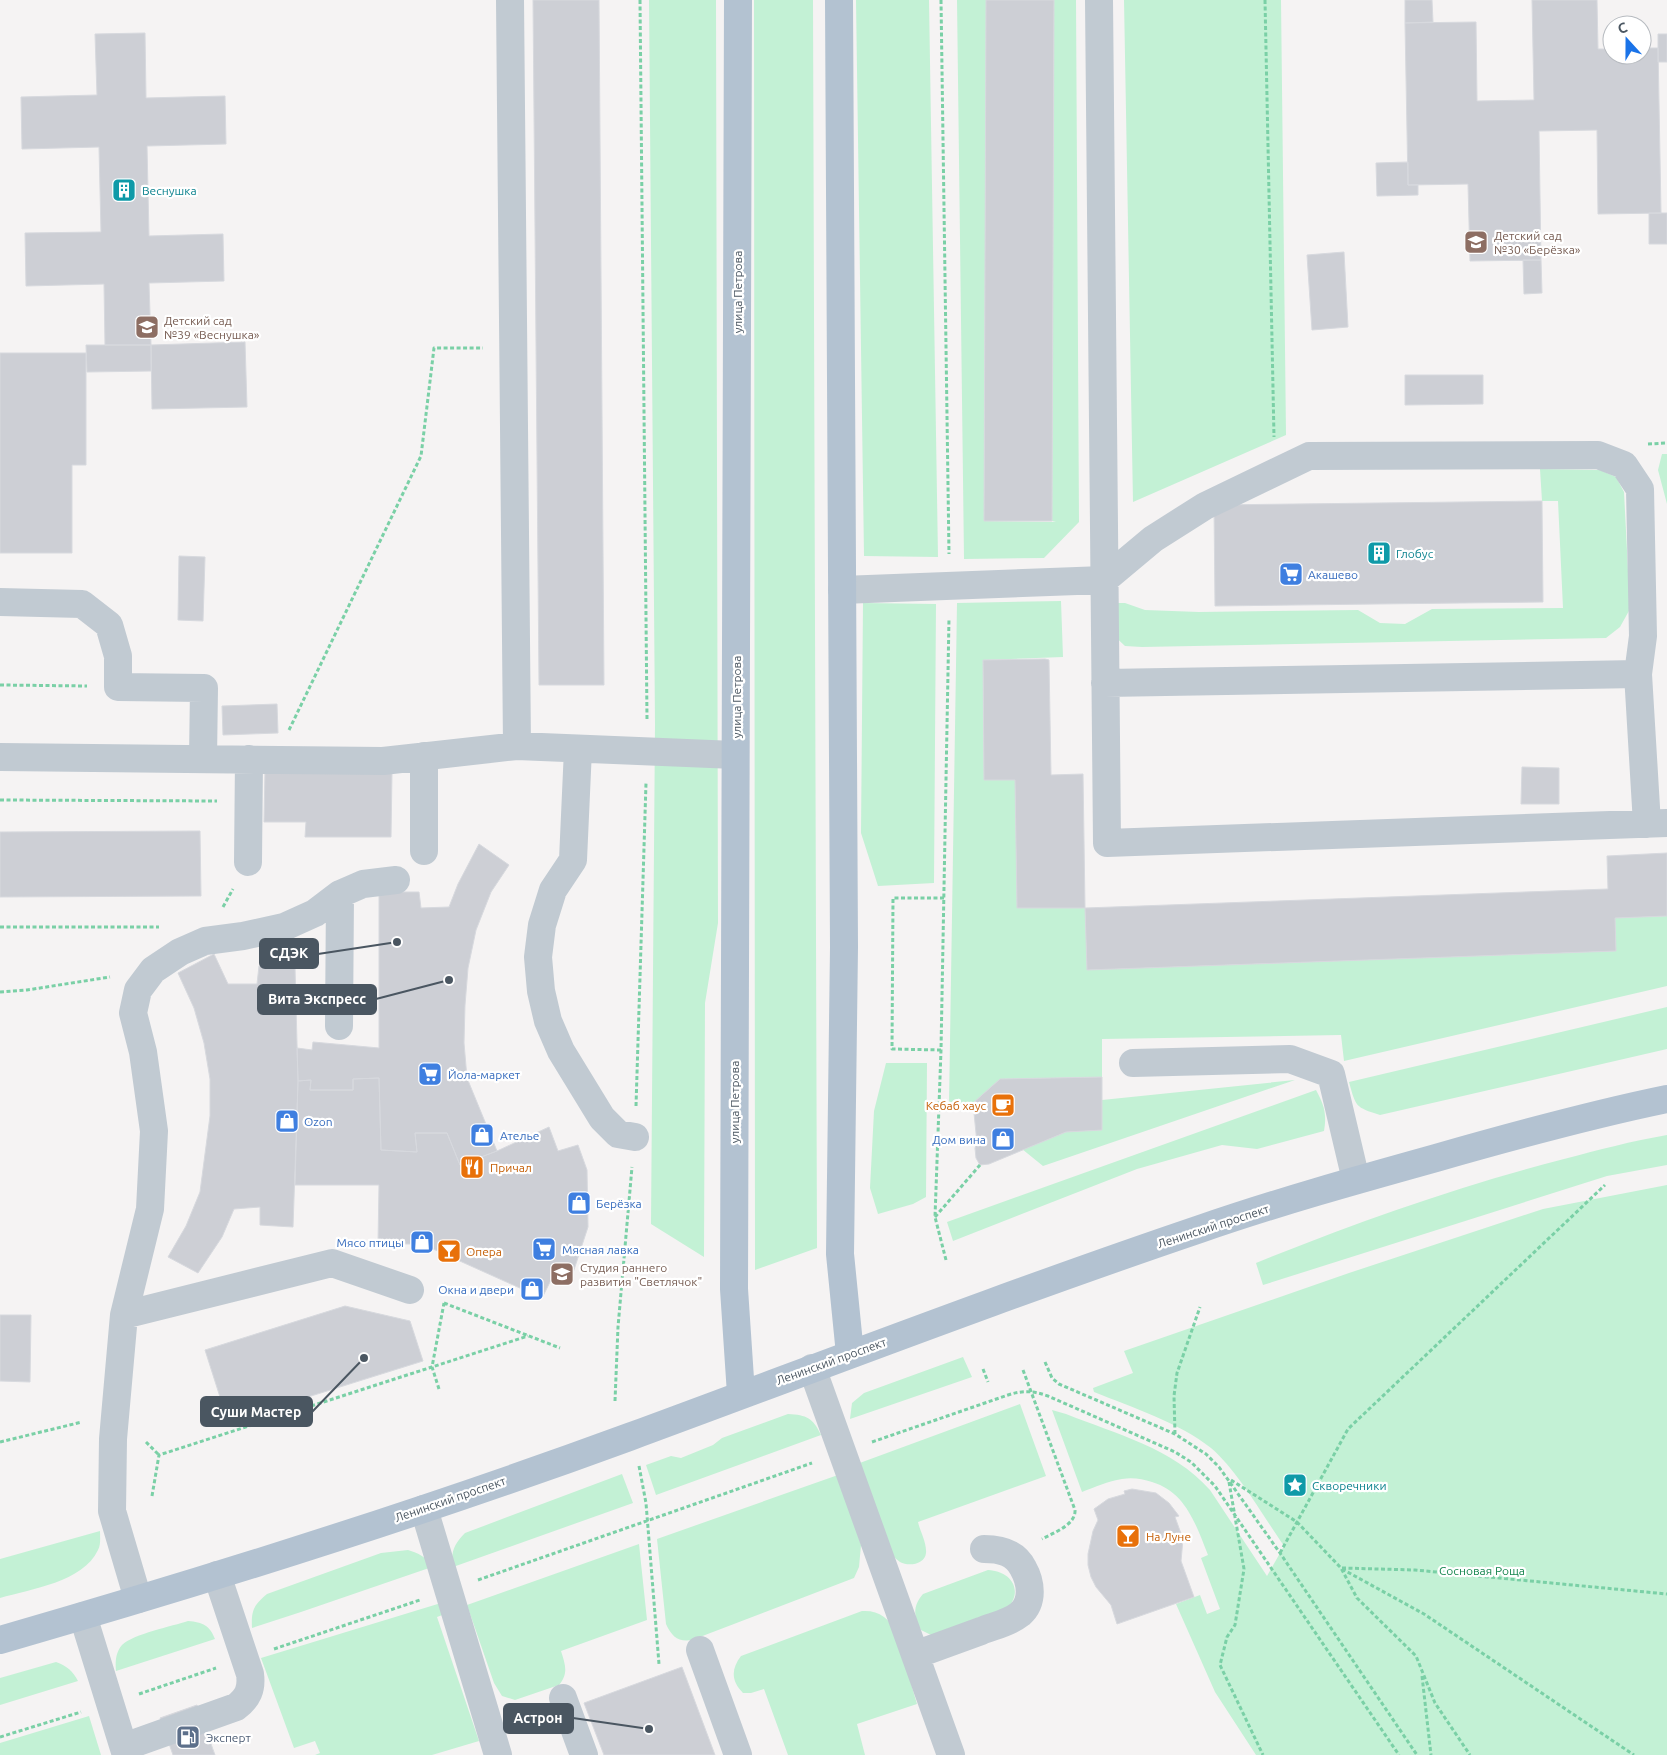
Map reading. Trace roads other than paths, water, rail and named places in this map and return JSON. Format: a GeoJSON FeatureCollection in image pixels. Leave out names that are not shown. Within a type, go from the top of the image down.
{"type":"FeatureCollection","features":[{"type":"Feature","properties":{"kind":"main road","name":"улица Петрова"},"geometry":{"type":"LineString","coordinates":[[738,0],[734,1289],[741,1394]]}},
{"type":"Feature","properties":{"kind":"main road"},"geometry":{"type":"LineString","coordinates":[[839,0],[844,947],[840,1254],[850,1354]]}},
{"type":"Feature","properties":{"kind":"main road","name":"Ленинский проспект"},"geometry":{"type":"LineString","coordinates":[[0,1640],[138,1600],[424,1509],[628,1437],[850,1354],[1202,1228],[1356,1180],[1486,1144],[1667,1099]]}},
{"type":"Feature","properties":{"kind":"lane"},"geometry":{"type":"LineString","coordinates":[[510,0],[517,746]]}},
{"type":"Feature","properties":{"kind":"lane"},"geometry":{"type":"LineString","coordinates":[[842,590],[1104,580],[1153,539],[1205,506],[1309,456],[1598,455],[1624,464],[1640,489],[1643,636],[1638,674],[1657,823],[1107,843],[1104,580],[1099,0]]}},
{"type":"Feature","properties":{"kind":"lane"},"geometry":{"type":"LineString","coordinates":[[0,602],[82,604],[109,625],[118,656],[118,687],[204,688],[203,759]]}},
{"type":"Feature","properties":{"kind":"lane"},"geometry":{"type":"LineString","coordinates":[[1105,683],[1638,674]]}},
{"type":"Feature","properties":{"kind":"lane"},"geometry":{"type":"LineString","coordinates":[[0,757],[383,761],[517,746],[735,755]]}},
{"type":"Feature","properties":{"kind":"lane"},"geometry":{"type":"LineString","coordinates":[[578,749],[573,860],[553,890],[542,925],[538,957],[541,991],[548,1021],[561,1051],[602,1118],[618,1134],[635,1137]]}},
{"type":"Feature","properties":{"kind":"lane"},"geometry":{"type":"LineString","coordinates":[[424,756],[424,850]]}},
{"type":"Feature","properties":{"kind":"lane"},"geometry":{"type":"LineString","coordinates":[[248,862],[248,801],[262,759]]}},
{"type":"Feature","properties":{"kind":"lane"},"geometry":{"type":"LineString","coordinates":[[138,1600],[112,1511],[113,1439],[124,1314],[150,1209],[154,1131],[143,1052],[133,1013],[138,990],[153,970],[180,952],[205,941],[243,936],[284,927],[315,913],[340,894],[363,884],[396,880]]}},
{"type":"Feature","properties":{"kind":"lane"},"geometry":{"type":"LineString","coordinates":[[339,1026],[340,894]]}},
{"type":"Feature","properties":{"kind":"lane"},"geometry":{"type":"LineString","coordinates":[[1133,1063],[1290,1058],[1330,1074],[1356,1180]]}},
{"type":"Feature","properties":{"kind":"lane"},"geometry":{"type":"LineString","coordinates":[[124,1314],[332,1263],[410,1290]]}},
{"type":"Feature","properties":{"kind":"lane"},"geometry":{"type":"LineString","coordinates":[[812,1368],[951,1755]]}},
{"type":"Feature","properties":{"kind":"lane"},"geometry":{"type":"LineString","coordinates":[[424,1509],[498,1755]]}},
{"type":"Feature","properties":{"kind":"lane"},"geometry":{"type":"LineString","coordinates":[[915,1655],[1004,1622],[1019,1614],[1026,1606],[1030,1596],[1030,1586],[1027,1574],[1021,1564],[1006,1551],[984,1549]]}},
{"type":"Feature","properties":{"kind":"lane"},"geometry":{"type":"LineString","coordinates":[[83,1616],[125,1751],[236,1707],[249,1694],[251,1685],[244,1658],[217,1575]]}},
{"type":"Feature","properties":{"kind":"lane"},"geometry":{"type":"LineString","coordinates":[[700,1650],[738,1755]]}},
{"type":"Feature","properties":{"kind":"lane"},"geometry":{"type":"LineString","coordinates":[[563,1698],[584,1755]]}},
{"type":"Feature","properties":{"kind":"place","name":"Веснушка"},"geometry":{"type":"Point","coordinates":[124,190]}},
{"type":"Feature","properties":{"kind":"place","name":"Детский сад №30 «Берёзка»"},"geometry":{"type":"Point","coordinates":[1476,242]}},
{"type":"Feature","properties":{"kind":"place","name":"Детский сад №39 «Веснушка»"},"geometry":{"type":"Point","coordinates":[147,327]}},
{"type":"Feature","properties":{"kind":"place","name":"Глобус"},"geometry":{"type":"Point","coordinates":[1379,553]}},
{"type":"Feature","properties":{"kind":"place","name":"Акашево"},"geometry":{"type":"Point","coordinates":[1291,574]}},
{"type":"Feature","properties":{"kind":"place","name":"СДЭК"},"geometry":{"type":"Point","coordinates":[397,942]}},
{"type":"Feature","properties":{"kind":"place","name":"Вита Экспресс"},"geometry":{"type":"Point","coordinates":[449,980]}},
{"type":"Feature","properties":{"kind":"place","name":"Йола-маркет"},"geometry":{"type":"Point","coordinates":[430,1074]}},
{"type":"Feature","properties":{"kind":"place","name":"Кебаб хаус"},"geometry":{"type":"Point","coordinates":[1003,1105]}},
{"type":"Feature","properties":{"kind":"place","name":"Ozon"},"geometry":{"type":"Point","coordinates":[287,1121]}},
{"type":"Feature","properties":{"kind":"place","name":"Ателье"},"geometry":{"type":"Point","coordinates":[482,1135]}},
{"type":"Feature","properties":{"kind":"place","name":"Дом вина"},"geometry":{"type":"Point","coordinates":[1003,1139]}},
{"type":"Feature","properties":{"kind":"place","name":"Причал"},"geometry":{"type":"Point","coordinates":[472,1167]}},
{"type":"Feature","properties":{"kind":"place","name":"Берёзка"},"geometry":{"type":"Point","coordinates":[579,1203]}},
{"type":"Feature","properties":{"kind":"place","name":"Мясо птицы"},"geometry":{"type":"Point","coordinates":[422,1242]}},
{"type":"Feature","properties":{"kind":"place","name":"Мясная лавка"},"geometry":{"type":"Point","coordinates":[544,1249]}},
{"type":"Feature","properties":{"kind":"place","name":"Опера"},"geometry":{"type":"Point","coordinates":[449,1251]}},
{"type":"Feature","properties":{"kind":"place","name":"Студия раннего развития \"Светлячок\""},"geometry":{"type":"Point","coordinates":[562,1274]}},
{"type":"Feature","properties":{"kind":"place","name":"Окна и двери"},"geometry":{"type":"Point","coordinates":[532,1289]}},
{"type":"Feature","properties":{"kind":"place","name":"Суши Мастер"},"geometry":{"type":"Point","coordinates":[364,1358]}},
{"type":"Feature","properties":{"kind":"place","name":"Скворечники"},"geometry":{"type":"Point","coordinates":[1295,1485]}},
{"type":"Feature","properties":{"kind":"place","name":"На Луне"},"geometry":{"type":"Point","coordinates":[1128,1536]}},
{"type":"Feature","properties":{"kind":"place","name":"Астрон"},"geometry":{"type":"Point","coordinates":[649,1729]}},
{"type":"Feature","properties":{"kind":"place","name":"Эксперт"},"geometry":{"type":"Point","coordinates":[188,1737]}},
{"type":"Feature","properties":{"kind":"park label","name":"Сосновая Роща"},"geometry":{"type":"Point","coordinates":[1482,1570]}}]}
